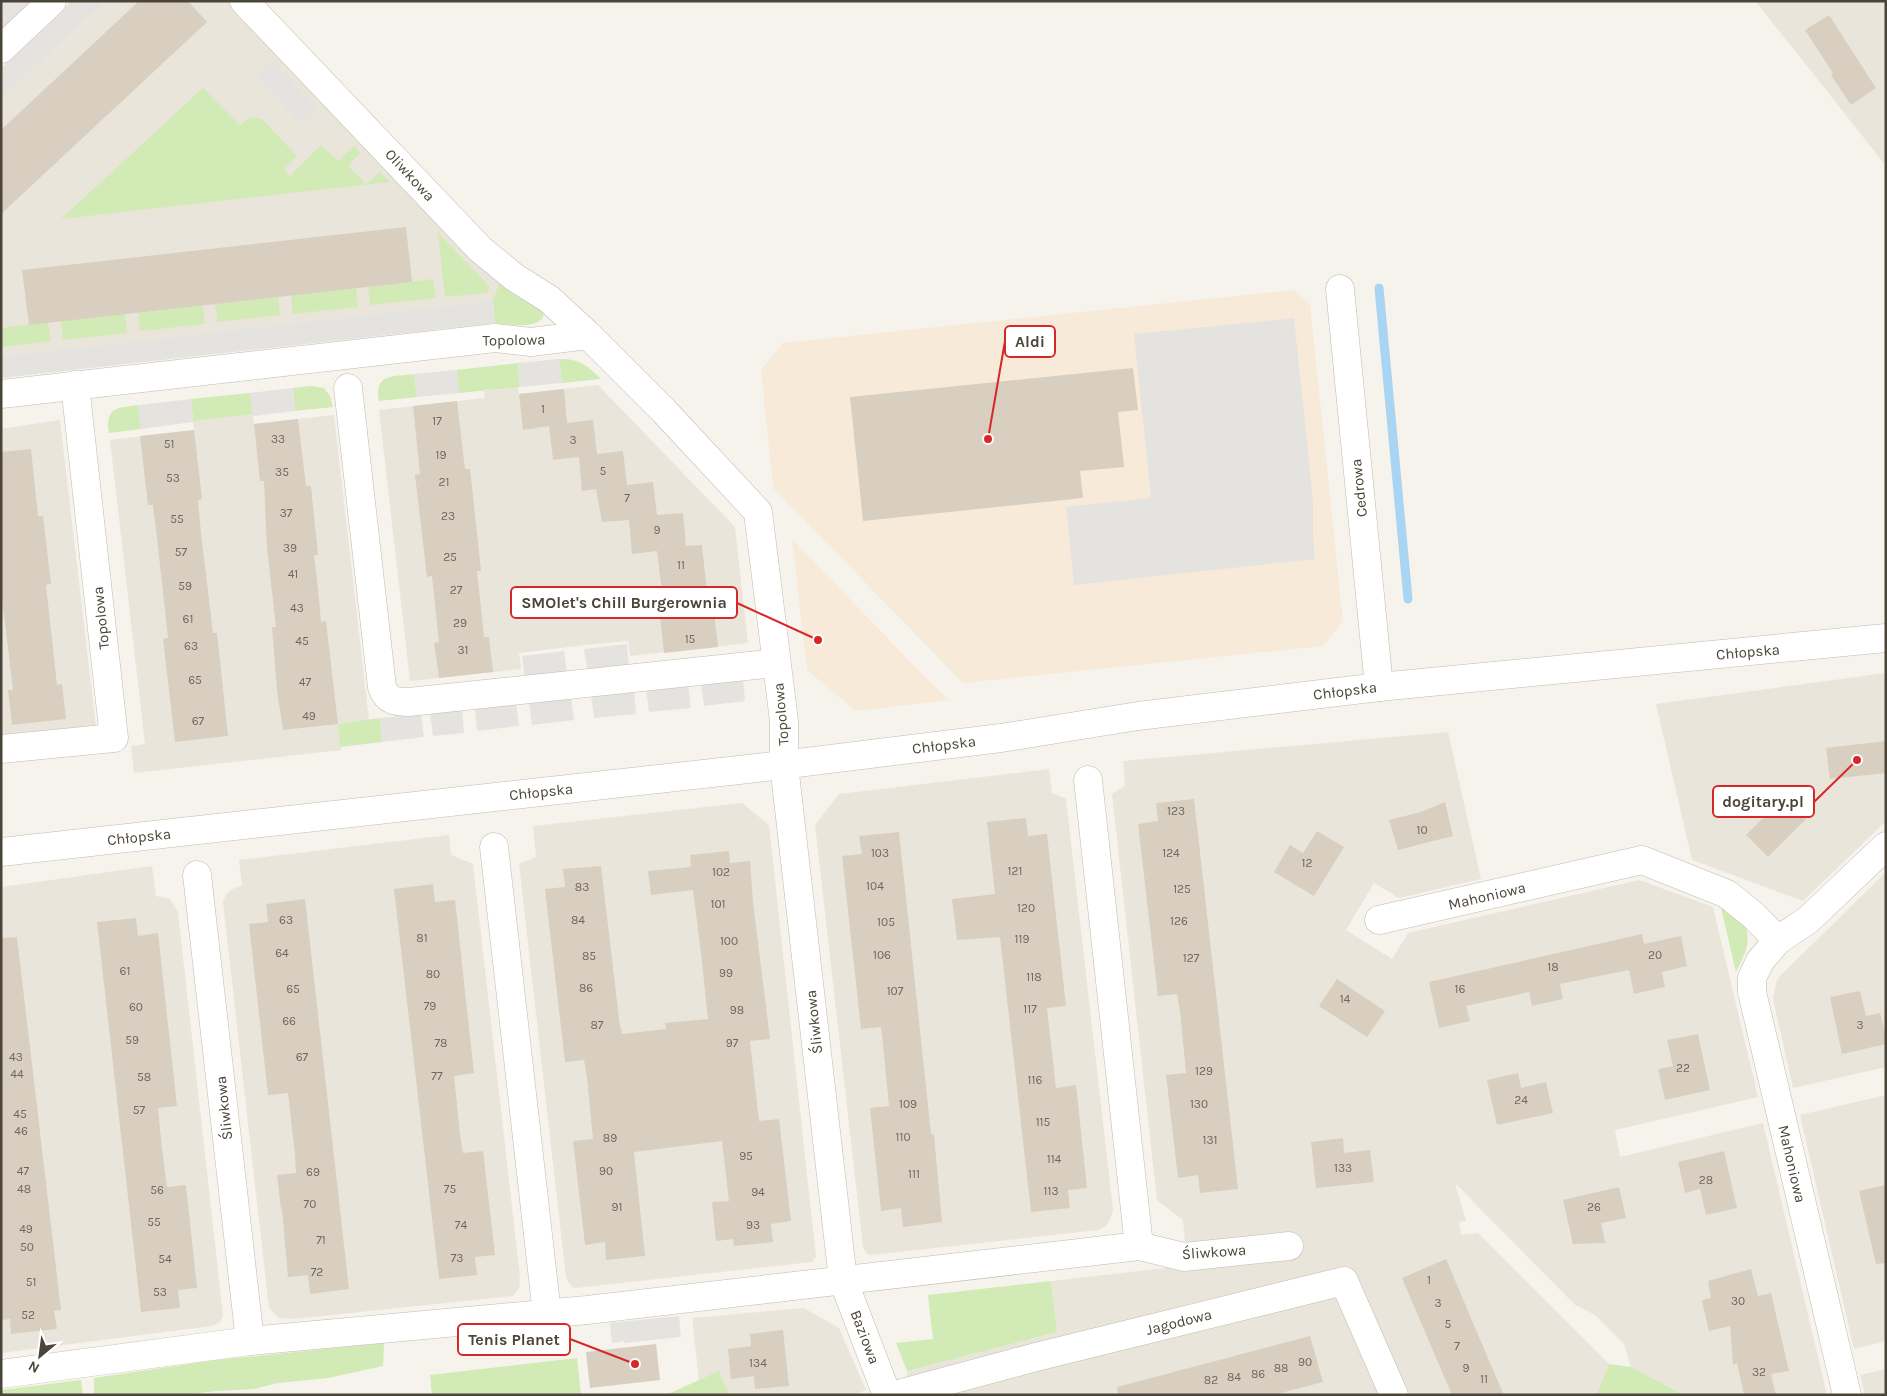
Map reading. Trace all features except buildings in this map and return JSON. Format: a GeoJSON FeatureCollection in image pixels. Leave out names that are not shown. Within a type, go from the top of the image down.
{"type":"FeatureCollection","features":[{"type":"Feature","properties":{"kind":"street"},"geometry":{"type":"LineString","coordinates":[[1,49],[52,1]]}},
{"type":"Feature","properties":{"kind":"street","name":"Oliwkowa"},"geometry":{"type":"LineString","coordinates":[[244,1],[480,249],[514,277],[549,299],[588,335]]}},
{"type":"Feature","properties":{"kind":"street","name":"Cedrowa"},"geometry":{"type":"LineString","coordinates":[[1340,289],[1379,687]]}},
{"type":"Feature","properties":{"kind":"street","name":"Topolowa"},"geometry":{"type":"LineString","coordinates":[[1,394],[495,338],[531,342],[588,335],[664,411],[758,512],[784,721],[784,765]]}},
{"type":"Feature","properties":{"kind":"street","name":"Topolowa"},"geometry":{"type":"LineString","coordinates":[[1,749],[114,738],[75,385]]}},
{"type":"Feature","properties":{"kind":"street","name":"Topolowa"},"geometry":{"type":"LineString","coordinates":[[348,388],[382,687],[389,698],[396,702],[409,702],[776,664]]}},
{"type":"Feature","properties":{"kind":"street","name":"Chłopska"},"geometry":{"type":"LineString","coordinates":[[1,852],[784,765],[1001,738],[1138,716],[1379,687],[1886,638]]}},
{"type":"Feature","properties":{"kind":"street","name":"Śliwkowa"},"geometry":{"type":"LineString","coordinates":[[784,765],[843,1280]]}},
{"type":"Feature","properties":{"kind":"street"},"geometry":{"type":"LineString","coordinates":[[1088,780],[1139,1246]]}},
{"type":"Feature","properties":{"kind":"street","name":"Mahoniowa"},"geometry":{"type":"LineString","coordinates":[[1847,1395],[1752,992],[1752,978],[1760,961],[1778,940],[1808,920],[1886,846]]}},
{"type":"Feature","properties":{"kind":"street"},"geometry":{"type":"LineString","coordinates":[[494,847],[546,1314]]}},
{"type":"Feature","properties":{"kind":"street","name":"Mahoniowa"},"geometry":{"type":"LineString","coordinates":[[1379,920],[1642,860],[1728,894],[1778,940]]}},
{"type":"Feature","properties":{"kind":"street","name":"Śliwkowa"},"geometry":{"type":"LineString","coordinates":[[197,875],[250,1341]]}},
{"type":"Feature","properties":{"kind":"street","name":"Śliwkowa"},"geometry":{"type":"LineString","coordinates":[[1,1374],[250,1341],[546,1314],[1139,1246],[1184,1257],[1290,1246]]}},
{"type":"Feature","properties":{"kind":"street","name":"Baziowa"},"geometry":{"type":"LineString","coordinates":[[843,1280],[887,1395]]}},
{"type":"Feature","properties":{"kind":"street","name":"Jagodowa"},"geometry":{"type":"LineString","coordinates":[[895,1395],[1036,1357],[1344,1281],[1394,1395]]}},
{"type":"Feature","properties":{"kind":"shaded area"},"geometry":{"type":"Polygon","coordinates":[[[1,1],[36,1],[1,33],[1,1]]]}},
{"type":"Feature","properties":{"kind":"shaded area"},"geometry":{"type":"Polygon","coordinates":[[[72,1],[106,1],[1,99],[1,68],[72,1]]]}},
{"type":"Feature","properties":{"kind":"shaded area"},"geometry":{"type":"Polygon","coordinates":[[[106,1],[227,1],[499,283],[493,300],[1,356],[1,99],[106,1]]]}},
{"type":"Feature","properties":{"kind":"shaded area"},"geometry":{"type":"Polygon","coordinates":[[[1755,1],[1886,1],[1886,166],[1815,76],[1755,1]]]}},
{"type":"Feature","properties":{"kind":"shaded area"},"geometry":{"type":"Polygon","coordinates":[[[272,62],[317,109],[302,124],[256,76],[272,62]]]}},
{"type":"Feature","properties":{"kind":"shaded area"},"geometry":{"type":"Polygon","coordinates":[[[1293,290],[1310,304],[1343,621],[1323,646],[963,683],[773,488],[761,370],[783,343],[1293,290]]]}},
{"type":"Feature","properties":{"kind":"shaded area"},"geometry":{"type":"Polygon","coordinates":[[[493,300],[495,323],[1,378],[1,356],[493,300]]]}},
{"type":"Feature","properties":{"kind":"shaded area"},"geometry":{"type":"Polygon","coordinates":[[[1294,318],[1313,499],[1315,559],[1074,585],[1066,507],[1151,498],[1134,334],[1294,318]]]}},
{"type":"Feature","properties":{"kind":"shaded area"},"geometry":{"type":"Polygon","coordinates":[[[559,359],[562,383],[520,387],[518,363],[559,359]]]}},
{"type":"Feature","properties":{"kind":"shaded area"},"geometry":{"type":"Polygon","coordinates":[[[456,370],[459,393],[417,397],[414,374],[456,370]]]}},
{"type":"Feature","properties":{"kind":"shaded area"},"geometry":{"type":"Polygon","coordinates":[[[598,385],[735,527],[748,643],[630,656],[628,641],[585,645],[519,653],[521,669],[410,681],[379,410],[485,398],[484,391],[518,387],[519,394],[598,385]]]}},
{"type":"Feature","properties":{"kind":"shaded area"},"geometry":{"type":"Polygon","coordinates":[[[293,388],[295,411],[253,416],[250,393],[293,388]]]}},
{"type":"Feature","properties":{"kind":"shaded area"},"geometry":{"type":"Polygon","coordinates":[[[191,399],[193,422],[141,429],[138,405],[191,399]]]}},
{"type":"Feature","properties":{"kind":"shaded area"},"geometry":{"type":"Polygon","coordinates":[[[253,414],[254,424],[334,415],[369,720],[338,724],[341,750],[134,773],[131,746],[145,744],[110,440],[194,430],[193,421],[253,414]]]}},
{"type":"Feature","properties":{"kind":"shaded area"},"geometry":{"type":"Polygon","coordinates":[[[60,420],[96,727],[1,737],[1,429],[60,420]]]}},
{"type":"Feature","properties":{"kind":"shaded area"},"geometry":{"type":"Polygon","coordinates":[[[792,539],[949,700],[856,711],[807,670],[792,539]]]}},
{"type":"Feature","properties":{"kind":"shaded area"},"geometry":{"type":"Polygon","coordinates":[[[627,644],[629,668],[588,672],[584,649],[627,644]]]}},
{"type":"Feature","properties":{"kind":"shaded area"},"geometry":{"type":"Polygon","coordinates":[[[564,651],[567,674],[525,679],[522,656],[564,651]]]}},
{"type":"Feature","properties":{"kind":"shaded area"},"geometry":{"type":"Polygon","coordinates":[[[1886,673],[1886,821],[1803,901],[1692,860],[1656,704],[1886,673]]]}},
{"type":"Feature","properties":{"kind":"shaded area"},"geometry":{"type":"Polygon","coordinates":[[[743,678],[745,701],[704,706],[701,683],[743,678]]]}},
{"type":"Feature","properties":{"kind":"shaded area"},"geometry":{"type":"Polygon","coordinates":[[[688,684],[691,708],[649,712],[646,689],[688,684]]]}},
{"type":"Feature","properties":{"kind":"shaded area"},"geometry":{"type":"Polygon","coordinates":[[[634,690],[636,714],[594,718],[591,695],[634,690]]]}},
{"type":"Feature","properties":{"kind":"shaded area"},"geometry":{"type":"Polygon","coordinates":[[[571,697],[574,720],[532,725],[529,702],[571,697]]]}},
{"type":"Feature","properties":{"kind":"shaded area"},"geometry":{"type":"Polygon","coordinates":[[[516,703],[519,726],[477,731],[475,708],[516,703]]]}},
{"type":"Feature","properties":{"kind":"shaded area"},"geometry":{"type":"Polygon","coordinates":[[[462,709],[464,733],[433,736],[430,713],[462,709]]]}},
{"type":"Feature","properties":{"kind":"shaded area"},"geometry":{"type":"Polygon","coordinates":[[[421,714],[424,737],[382,742],[380,718],[421,714]]]}},
{"type":"Feature","properties":{"kind":"shaded area"},"geometry":{"type":"Polygon","coordinates":[[[1448,732],[1481,879],[1399,898],[1374,883],[1346,930],[1392,959],[1408,933],[1639,880],[1713,907],[1758,1097],[1615,1130],[1620,1157],[1763,1123],[1827,1395],[1684,1395],[1631,1367],[1624,1344],[1595,1315],[1575,1305],[1455,1183],[1466,1221],[1459,1222],[1461,1235],[1478,1233],[1609,1364],[1596,1395],[909,1395],[907,1371],[1057,1332],[1051,1281],[1297,1253],[1186,1250],[1183,1220],[1157,1200],[1112,794],[1125,786],[1123,761],[1448,732]]]}},
{"type":"Feature","properties":{"kind":"shaded area"},"geometry":{"type":"Polygon","coordinates":[[[1049,769],[1052,793],[1066,799],[1112,1214],[1107,1225],[1099,1230],[867,1254],[863,1247],[815,825],[839,794],[1049,769]]]}},
{"type":"Feature","properties":{"kind":"shaded area"},"geometry":{"type":"Polygon","coordinates":[[[742,803],[769,825],[816,1257],[812,1262],[572,1287],[566,1278],[519,864],[536,857],[533,826],[742,803]]]}},
{"type":"Feature","properties":{"kind":"shaded area"},"geometry":{"type":"Polygon","coordinates":[[[449,835],[451,855],[473,864],[520,1277],[519,1288],[513,1296],[294,1319],[279,1318],[270,1309],[268,1300],[223,902],[226,894],[242,885],[239,860],[449,835]]]}},
{"type":"Feature","properties":{"kind":"shaded area"},"geometry":{"type":"Polygon","coordinates":[[[152,866],[156,896],[170,899],[178,912],[223,1316],[219,1323],[212,1326],[1,1353],[1,887],[152,866]]]}},
{"type":"Feature","properties":{"kind":"shaded area"},"geometry":{"type":"Polygon","coordinates":[[[1886,872],[1886,1067],[1793,1088],[1773,999],[1777,979],[1886,872]]]}},
{"type":"Feature","properties":{"kind":"shaded area"},"geometry":{"type":"Polygon","coordinates":[[[1886,1095],[1886,1341],[1854,1349],[1800,1115],[1886,1095]]]}},
{"type":"Feature","properties":{"kind":"shaded area"},"geometry":{"type":"Polygon","coordinates":[[[804,1308],[839,1328],[866,1390],[853,1395],[729,1395],[719,1372],[699,1380],[692,1318],[804,1308]]]}},
{"type":"Feature","properties":{"kind":"shaded area"},"geometry":{"type":"Polygon","coordinates":[[[679,1316],[681,1337],[612,1343],[610,1323],[679,1316]]]}},
{"type":"Feature","properties":{"kind":"shaded area"},"geometry":{"type":"Polygon","coordinates":[[[1886,1369],[1886,1395],[1865,1395],[1860,1375],[1886,1369]]]}},
{"type":"Feature","properties":{"kind":"green space"},"geometry":{"type":"Polygon","coordinates":[[[203,88],[240,125],[251,117],[262,119],[297,156],[284,169],[290,176],[321,145],[338,161],[354,146],[360,153],[348,166],[366,184],[380,172],[390,182],[61,219],[203,88]]]}},
{"type":"Feature","properties":{"kind":"green space"},"geometry":{"type":"Polygon","coordinates":[[[438,233],[489,286],[487,293],[445,297],[438,233]]]}},
{"type":"Feature","properties":{"kind":"green space"},"geometry":{"type":"Polygon","coordinates":[[[433,279],[436,298],[370,305],[368,287],[433,279]]]}},
{"type":"Feature","properties":{"kind":"green space"},"geometry":{"type":"Polygon","coordinates":[[[499,283],[542,305],[544,314],[541,320],[527,325],[495,323],[493,300],[499,283]]]}},
{"type":"Feature","properties":{"kind":"green space"},"geometry":{"type":"Polygon","coordinates":[[[356,288],[358,307],[293,314],[291,295],[356,288]]]}},
{"type":"Feature","properties":{"kind":"green space"},"geometry":{"type":"Polygon","coordinates":[[[278,297],[280,315],[218,322],[215,304],[278,297]]]}},
{"type":"Feature","properties":{"kind":"green space"},"geometry":{"type":"Polygon","coordinates":[[[203,305],[205,324],[140,331],[138,313],[203,305]]]}},
{"type":"Feature","properties":{"kind":"green space"},"geometry":{"type":"Polygon","coordinates":[[[125,314],[127,333],[63,340],[61,321],[125,314]]]}},
{"type":"Feature","properties":{"kind":"green space"},"geometry":{"type":"Polygon","coordinates":[[[48,322],[51,341],[1,347],[1,328],[48,322]]]}},
{"type":"Feature","properties":{"kind":"green space"},"geometry":{"type":"Polygon","coordinates":[[[559,359],[578,361],[592,370],[601,379],[562,383],[559,359]]]}},
{"type":"Feature","properties":{"kind":"green space"},"geometry":{"type":"Polygon","coordinates":[[[518,363],[520,387],[459,393],[456,370],[518,363]]]}},
{"type":"Feature","properties":{"kind":"green space"},"geometry":{"type":"Polygon","coordinates":[[[414,374],[417,397],[379,401],[379,385],[382,381],[392,376],[414,374]]]}},
{"type":"Feature","properties":{"kind":"green space"},"geometry":{"type":"Polygon","coordinates":[[[310,386],[324,388],[330,396],[333,407],[295,411],[293,388],[310,386]]]}},
{"type":"Feature","properties":{"kind":"green space"},"geometry":{"type":"Polygon","coordinates":[[[250,393],[253,414],[193,421],[191,399],[250,393]]]}},
{"type":"Feature","properties":{"kind":"green space"},"geometry":{"type":"Polygon","coordinates":[[[138,405],[141,429],[109,433],[109,418],[114,410],[138,405]]]}},
{"type":"Feature","properties":{"kind":"green space"},"geometry":{"type":"Polygon","coordinates":[[[380,718],[382,742],[340,747],[338,724],[380,718]]]}},
{"type":"Feature","properties":{"kind":"green space"},"geometry":{"type":"Polygon","coordinates":[[[1720,904],[1740,919],[1748,934],[1748,941],[1742,960],[1736,972],[1720,904]]]}},
{"type":"Feature","properties":{"kind":"green space"},"geometry":{"type":"Polygon","coordinates":[[[1051,1281],[1057,1332],[907,1371],[896,1343],[933,1339],[928,1295],[1051,1281]]]}},
{"type":"Feature","properties":{"kind":"green space"},"geometry":{"type":"Polygon","coordinates":[[[384,1343],[383,1366],[328,1378],[278,1383],[254,1389],[181,1395],[94,1395],[94,1378],[216,1360],[384,1343]]]}},
{"type":"Feature","properties":{"kind":"green space"},"geometry":{"type":"Polygon","coordinates":[[[577,1358],[581,1395],[432,1395],[430,1375],[577,1358]]]}},
{"type":"Feature","properties":{"kind":"green space"},"geometry":{"type":"Polygon","coordinates":[[[1609,1364],[1631,1367],[1684,1395],[1596,1395],[1609,1364]]]}},
{"type":"Feature","properties":{"kind":"green space"},"geometry":{"type":"Polygon","coordinates":[[[719,1371],[729,1395],[666,1395],[719,1371]]]}},
{"type":"Feature","properties":{"kind":"green space"},"geometry":{"type":"Polygon","coordinates":[[[81,1380],[83,1395],[1,1395],[1,1390],[81,1380]]]}},
{"type":"Feature","properties":{"kind":"waterway"},"geometry":{"type":"LineString","coordinates":[[1379,288],[1408,599]]}},
{"type":"Feature","properties":{"kind":"place","name":"Aldi"},"geometry":{"type":"Point","coordinates":[988,439]}},
{"type":"Feature","properties":{"kind":"place","name":"SMOlet's Chill Burgerownia"},"geometry":{"type":"Point","coordinates":[818,640]}},
{"type":"Feature","properties":{"kind":"place","name":"dogitary.pl"},"geometry":{"type":"Point","coordinates":[1857,760]}},
{"type":"Feature","properties":{"kind":"place","name":"Tenis Planet"},"geometry":{"type":"Point","coordinates":[635,1364]}}]}
